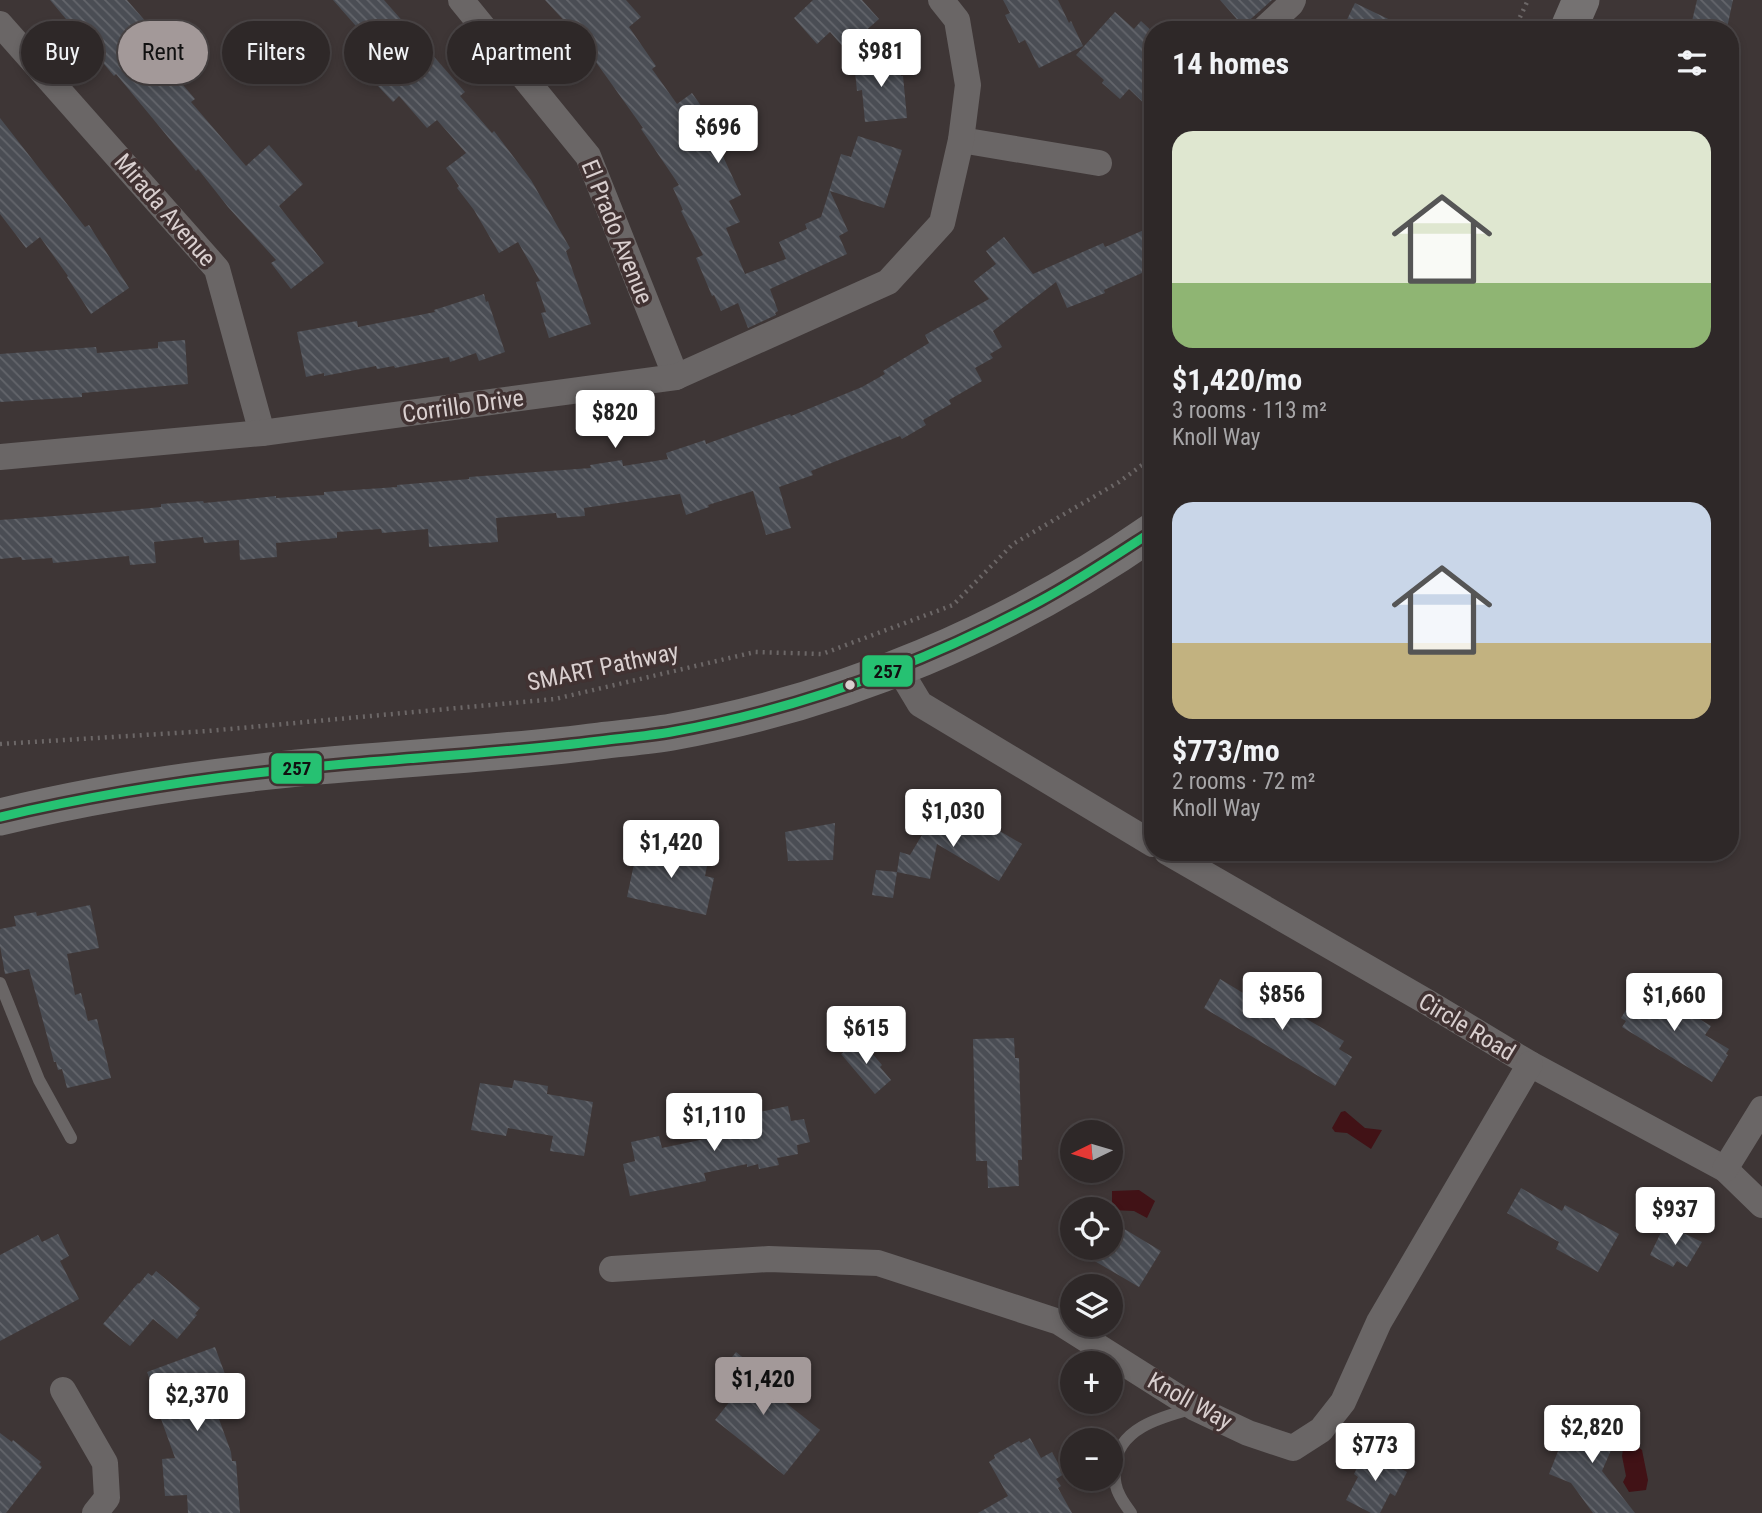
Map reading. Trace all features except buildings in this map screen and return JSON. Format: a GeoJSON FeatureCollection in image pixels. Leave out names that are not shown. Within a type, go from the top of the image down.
{"type":"FeatureCollection","features":[{"type":"Feature","properties":{"kind":"main road"},"geometry":{"type":"LineString","coordinates":[[1572,21],[1581,0]]}},
{"type":"Feature","properties":{"kind":"main road"},"geometry":{"type":"LineString","coordinates":[[0,817],[56,803],[180,782],[299,768],[572,745],[670,733],[745,717],[852,686],[899,669],[1006,620],[1111,560],[1144,537]]}},
{"type":"Feature","properties":{"kind":"street","name":"El Prado Avenue"},"geometry":{"type":"LineString","coordinates":[[461,0],[588,156],[676,377]]}},
{"type":"Feature","properties":{"kind":"street","name":"Corrillo Drive"},"geometry":{"type":"LineString","coordinates":[[0,457],[262,433],[676,377],[888,282],[942,223],[961,140],[968,85],[957,20],[941,0]]}},
{"type":"Feature","properties":{"kind":"street"},"geometry":{"type":"LineString","coordinates":[[1273,21],[1293,0]]}},
{"type":"Feature","properties":{"kind":"street","name":"Mirada Avenue"},"geometry":{"type":"LineString","coordinates":[[0,24],[217,269],[262,433]]}},
{"type":"Feature","properties":{"kind":"street"},"geometry":{"type":"LineString","coordinates":[[961,140],[1099,163]]}},
{"type":"Feature","properties":{"kind":"street"},"geometry":{"type":"LineString","coordinates":[[899,669],[920,704],[1144,839]]}},
{"type":"Feature","properties":{"kind":"street","name":"Circle Road"},"geometry":{"type":"LineString","coordinates":[[1183,861],[1427,1002],[1530,1065],[1725,1169],[1762,1205]]}},
{"type":"Feature","properties":{"kind":"street","name":"Knoll Way"},"geometry":{"type":"LineString","coordinates":[[612,1269],[769,1259],[878,1263],[1059,1322],[1195,1408],[1248,1433],[1293,1448],[1321,1430],[1343,1402],[1379,1322],[1530,1065]]}},
{"type":"Feature","properties":{"kind":"street"},"geometry":{"type":"LineString","coordinates":[[1725,1169],[1762,1109]]}},
{"type":"Feature","properties":{"kind":"street"},"geometry":{"type":"LineString","coordinates":[[63,1390],[105,1463],[107,1498],[95,1513]]}},
{"type":"Feature","properties":{"kind":"lane"},"geometry":{"type":"LineString","coordinates":[[0,983],[39,1080],[71,1138]]}},
{"type":"Feature","properties":{"kind":"lane"},"geometry":{"type":"LineString","coordinates":[[1131,1513],[1118,1492],[1114,1477],[1115,1457],[1131,1433],[1158,1418],[1195,1408]]}},
{"type":"Feature","properties":{"kind":"path"},"geometry":{"type":"LineString","coordinates":[[1518,21],[1528,0]]}},
{"type":"Feature","properties":{"kind":"path","name":"SMART Pathway"},"geometry":{"type":"LineString","coordinates":[[0,744],[208,730],[555,699],[755,652],[822,654],[953,605],[1013,544],[1119,482],[1144,464]]}},
{"type":"Feature","properties":{"kind":"shaded area"},"geometry":{"type":"Polygon","coordinates":[[[1345,1111],[1365,1128],[1382,1130],[1371,1149],[1347,1133],[1335,1132],[1332,1128],[1341,1112],[1345,1111]]]}},
{"type":"Feature","properties":{"kind":"shaded area"},"geometry":{"type":"Polygon","coordinates":[[[1139,1190],[1155,1201],[1147,1218],[1134,1211],[1123,1210],[1123,1197],[1112,1197],[1112,1191],[1139,1190]]]}},
{"type":"Feature","properties":{"kind":"shaded area"},"geometry":{"type":"Polygon","coordinates":[[[1638,1447],[1642,1450],[1648,1480],[1646,1490],[1629,1492],[1623,1482],[1626,1476],[1623,1449],[1638,1447]]]}},
{"type":"Feature","properties":{"kind":"transit line","name":"257"},"geometry":{"type":"LineString","coordinates":[[0,817],[83,799],[208,779],[644,736],[767,711],[861,681],[952,644],[1055,593],[1144,537]]}}]}
